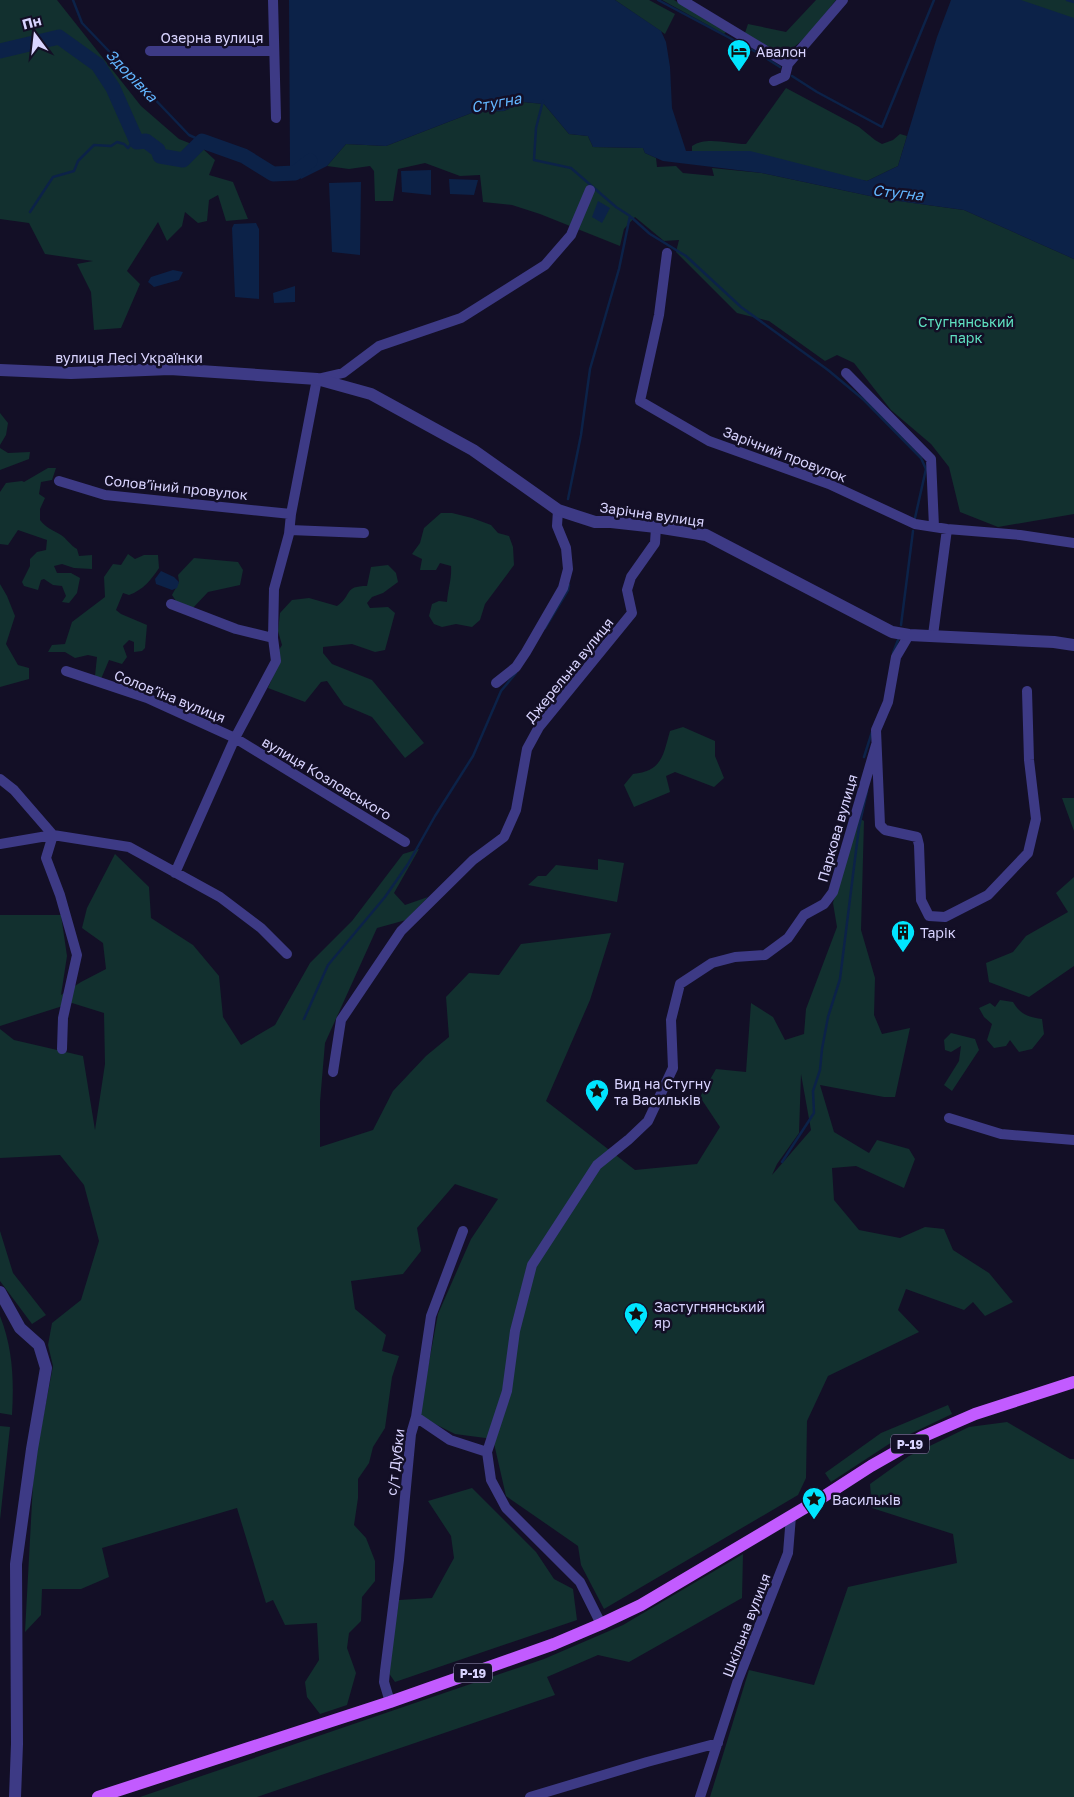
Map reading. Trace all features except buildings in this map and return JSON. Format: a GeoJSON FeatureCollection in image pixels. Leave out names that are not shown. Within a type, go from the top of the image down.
{"type":"FeatureCollection","features":[{"type":"Feature","properties":{"kind":"main road","name":"Р-19"},"geometry":{"type":"LineString","coordinates":[[98,1797],[390,1702],[554,1644],[641,1605],[922,1436],[1003,1404],[1074,1382]]}},
{"type":"Feature","properties":{"kind":"street","name":"Озерна вулиця"},"geometry":{"type":"LineString","coordinates":[[273,0],[276,118]]}},
{"type":"Feature","properties":{"kind":"street"},"geometry":{"type":"LineString","coordinates":[[682,0],[788,64]]}},
{"type":"Feature","properties":{"kind":"street"},"geometry":{"type":"LineString","coordinates":[[774,80],[785,76],[788,64],[843,0]]}},
{"type":"Feature","properties":{"kind":"street","name":"Озерна вулиця"},"geometry":{"type":"LineString","coordinates":[[150,52],[274,51]]}},
{"type":"Feature","properties":{"kind":"street"},"geometry":{"type":"LineString","coordinates":[[291,514],[317,379],[343,373],[379,346],[461,318],[545,265],[571,235],[590,190]]}},
{"type":"Feature","properties":{"kind":"street","name":"Зарічний провулок"},"geometry":{"type":"LineString","coordinates":[[667,253],[660,315],[640,401],[709,441],[830,484],[915,524],[947,529],[1020,535],[1074,543]]}},
{"type":"Feature","properties":{"kind":"street","name":"вулиця Лесі Українки"},"geometry":{"type":"LineString","coordinates":[[0,370],[72,373],[170,369],[317,379]]}},
{"type":"Feature","properties":{"kind":"street"},"geometry":{"type":"LineString","coordinates":[[846,373],[931,459],[934,527]]}},
{"type":"Feature","properties":{"kind":"street","name":"Зарічна вулиця"},"geometry":{"type":"LineString","coordinates":[[317,379],[370,394],[473,450],[558,510],[595,522],[656,527],[706,535],[892,632],[909,635],[1054,642],[1074,645]]}},
{"type":"Feature","properties":{"kind":"street","name":"Соловʼїний провулок"},"geometry":{"type":"LineString","coordinates":[[59,482],[106,495],[291,514]]}},
{"type":"Feature","properties":{"kind":"street"},"geometry":{"type":"LineString","coordinates":[[496,683],[516,667],[563,588],[568,569],[566,548],[557,526],[558,510]]}},
{"type":"Feature","properties":{"kind":"street","name":"Соловʼїна вулиця"},"geometry":{"type":"LineString","coordinates":[[175,873],[235,738],[276,660],[273,638],[274,589],[290,530],[291,514]]}},
{"type":"Feature","properties":{"kind":"street","name":"Джерельна вулиця"},"geometry":{"type":"LineString","coordinates":[[333,1072],[342,1020],[401,931],[473,860],[504,837],[516,810],[527,749],[539,727],[632,613],[627,590],[631,578],[655,543],[656,527]]}},
{"type":"Feature","properties":{"kind":"street"},"geometry":{"type":"LineString","coordinates":[[933,635],[947,529]]}},
{"type":"Feature","properties":{"kind":"street"},"geometry":{"type":"LineString","coordinates":[[290,530],[364,533]]}},
{"type":"Feature","properties":{"kind":"street"},"geometry":{"type":"LineString","coordinates":[[171,604],[236,629],[273,638]]}},
{"type":"Feature","properties":{"kind":"street"},"geometry":{"type":"LineString","coordinates":[[909,635],[896,657],[888,702],[876,730],[880,825],[885,830],[917,837],[921,900],[929,916],[945,917],[988,895],[1028,853],[1036,819],[1029,760],[1026,691]]}},
{"type":"Feature","properties":{"kind":"street","name":"Соловʼїна вулиця"},"geometry":{"type":"LineString","coordinates":[[66,671],[146,698],[235,738]]}},
{"type":"Feature","properties":{"kind":"street","name":"вулиця Козловського"},"geometry":{"type":"LineString","coordinates":[[235,738],[404,842]]}},
{"type":"Feature","properties":{"kind":"street","name":"Паркова вулиця"},"geometry":{"type":"LineString","coordinates":[[487,1452],[507,1390],[517,1324],[532,1265],[597,1165],[628,1140],[648,1120],[673,1068],[671,1020],[680,984],[712,964],[735,957],[765,955],[788,938],[804,915],[824,904],[833,892],[876,745]]}},
{"type":"Feature","properties":{"kind":"street"},"geometry":{"type":"LineString","coordinates":[[0,779],[14,790],[54,835]]}},
{"type":"Feature","properties":{"kind":"street"},"geometry":{"type":"LineString","coordinates":[[54,835],[46,858],[60,895],[77,955],[63,1018],[62,1049]]}},
{"type":"Feature","properties":{"kind":"street"},"geometry":{"type":"LineString","coordinates":[[0,844],[54,835],[129,847],[220,897],[261,928],[287,954]]}},
{"type":"Feature","properties":{"kind":"street"},"geometry":{"type":"LineString","coordinates":[[949,1118],[1001,1134],[1074,1140]]}},
{"type":"Feature","properties":{"kind":"street","name":"с/т Дубки"},"geometry":{"type":"LineString","coordinates":[[390,1702],[384,1682],[399,1560],[411,1434],[416,1417],[431,1316],[463,1231]]}},
{"type":"Feature","properties":{"kind":"street"},"geometry":{"type":"LineString","coordinates":[[0,1292],[20,1328],[40,1345],[46,1368],[32,1449],[16,1564],[17,1735],[15,1797]]}},
{"type":"Feature","properties":{"kind":"street"},"geometry":{"type":"LineString","coordinates":[[416,1417],[450,1440],[487,1452],[491,1480],[506,1508],[580,1582],[601,1624]]}},
{"type":"Feature","properties":{"kind":"street","name":"Шкільна вулиця"},"geometry":{"type":"LineString","coordinates":[[700,1797],[738,1680],[788,1553],[791,1516]]}},
{"type":"Feature","properties":{"kind":"street"},"geometry":{"type":"LineString","coordinates":[[530,1797],[718,1743]]}},
{"type":"Feature","properties":{"kind":"green space"},"geometry":{"type":"Polygon","coordinates":[[[0,0],[57,0],[141,106],[179,139],[202,148],[215,160],[209,175],[233,182],[248,219],[226,221],[218,195],[209,200],[207,221],[198,223],[185,212],[182,226],[167,241],[158,222],[127,271],[140,284],[121,328],[94,330],[91,292],[77,264],[93,261],[45,254],[29,223],[0,219],[0,0]]]}},
{"type":"Feature","properties":{"kind":"green space"},"geometry":{"type":"Polygon","coordinates":[[[615,0],[649,0],[675,14],[665,34],[615,0]]]}},
{"type":"Feature","properties":{"kind":"green space"},"geometry":{"type":"Polygon","coordinates":[[[662,0],[674,0],[727,31],[724,34],[662,0]]]}},
{"type":"Feature","properties":{"kind":"green space"},"geometry":{"type":"Polygon","coordinates":[[[816,0],[836,0],[810,32],[786,52],[778,55],[745,33],[748,24],[786,32],[816,0]]]}},
{"type":"Feature","properties":{"kind":"green space"},"geometry":{"type":"Polygon","coordinates":[[[1007,0],[1074,0],[1074,29],[1007,0]]]}},
{"type":"Feature","properties":{"kind":"green space"},"geometry":{"type":"Polygon","coordinates":[[[786,88],[859,127],[882,144],[893,140],[900,134],[907,136],[898,166],[867,181],[700,154],[692,151],[692,146],[704,141],[746,144],[786,88]]]}},
{"type":"Feature","properties":{"kind":"green space","name":"Стугнянський парк"},"geometry":{"type":"Polygon","coordinates":[[[523,102],[544,104],[569,134],[588,136],[593,147],[643,148],[645,153],[656,158],[657,167],[676,166],[683,173],[714,176],[712,168],[762,173],[884,199],[964,210],[1074,259],[1074,514],[998,527],[960,512],[949,467],[931,444],[891,410],[854,363],[837,355],[825,361],[769,321],[737,313],[676,252],[679,240],[664,241],[635,217],[624,229],[620,246],[540,214],[512,205],[483,202],[480,175],[460,176],[425,163],[398,169],[393,201],[375,201],[374,171],[370,166],[349,169],[327,166],[346,144],[386,146],[474,112],[504,111],[523,102]]]}},
{"type":"Feature","properties":{"kind":"green space"},"geometry":{"type":"Polygon","coordinates":[[[0,413],[8,423],[6,435],[0,445],[0,413]]]}},
{"type":"Feature","properties":{"kind":"green space"},"geometry":{"type":"Polygon","coordinates":[[[0,448],[8,453],[30,452],[29,459],[0,470],[0,448]]]}},
{"type":"Feature","properties":{"kind":"green space"},"geometry":{"type":"Polygon","coordinates":[[[48,468],[56,468],[52,480],[41,482],[39,494],[45,498],[40,509],[40,520],[77,549],[79,556],[92,555],[92,569],[74,568],[62,564],[54,566],[57,573],[71,573],[80,578],[77,593],[69,603],[62,602],[66,596],[62,586],[53,585],[44,579],[41,580],[38,590],[24,586],[22,582],[30,566],[30,559],[37,552],[46,550],[47,540],[18,530],[8,545],[0,544],[0,492],[6,483],[24,482],[48,468]]]}},
{"type":"Feature","properties":{"kind":"green space"},"geometry":{"type":"Polygon","coordinates":[[[441,513],[452,513],[491,525],[498,533],[509,536],[513,547],[514,565],[485,604],[480,620],[472,627],[456,624],[442,627],[434,624],[429,616],[432,604],[439,601],[447,602],[451,566],[440,563],[436,570],[420,570],[422,559],[412,554],[420,543],[424,528],[441,513]]]}},
{"type":"Feature","properties":{"kind":"green space"},"geometry":{"type":"Polygon","coordinates":[[[128,554],[135,559],[144,555],[158,555],[159,568],[153,577],[134,593],[129,595],[123,593],[116,610],[147,625],[145,648],[142,651],[134,652],[134,642],[129,640],[123,646],[127,657],[122,664],[109,660],[101,679],[95,676],[97,657],[88,655],[75,658],[65,652],[48,652],[52,645],[65,644],[72,622],[105,597],[104,577],[113,564],[121,565],[128,554]]]}},
{"type":"Feature","properties":{"kind":"green space"},"geometry":{"type":"Polygon","coordinates":[[[194,558],[238,562],[243,570],[240,585],[208,592],[191,610],[176,601],[172,595],[179,582],[178,575],[194,558]]]}},
{"type":"Feature","properties":{"kind":"green space"},"geometry":{"type":"Polygon","coordinates":[[[388,565],[396,573],[398,582],[383,593],[372,597],[367,603],[370,608],[388,607],[395,613],[385,650],[375,652],[352,644],[323,647],[323,653],[332,664],[372,680],[424,743],[405,758],[372,717],[344,705],[327,681],[321,682],[305,702],[268,688],[280,661],[279,650],[282,645],[278,631],[280,613],[292,600],[309,598],[337,606],[351,589],[367,586],[371,567],[388,565]]]}},
{"type":"Feature","properties":{"kind":"green space"},"geometry":{"type":"Polygon","coordinates":[[[0,584],[15,616],[6,644],[18,665],[29,668],[29,679],[0,687],[0,584]]]}},
{"type":"Feature","properties":{"kind":"green space"},"geometry":{"type":"Polygon","coordinates":[[[683,727],[715,741],[715,756],[724,778],[714,787],[675,772],[666,776],[670,792],[634,807],[624,785],[633,774],[650,770],[656,766],[663,755],[670,731],[683,727]]]}},
{"type":"Feature","properties":{"kind":"green space"},"geometry":{"type":"Polygon","coordinates":[[[1062,798],[1074,798],[1074,831],[1062,798]]]}},
{"type":"Feature","properties":{"kind":"green space"},"geometry":{"type":"Polygon","coordinates":[[[857,817],[864,821],[861,930],[875,978],[874,1015],[882,1034],[910,1028],[895,1097],[884,1097],[820,1085],[834,1132],[869,1153],[877,1140],[909,1149],[915,1159],[904,1188],[856,1166],[832,1168],[834,1200],[859,1230],[900,1238],[925,1227],[944,1229],[953,1250],[989,1273],[1013,1302],[985,1316],[973,1302],[964,1310],[906,1289],[898,1310],[919,1332],[828,1376],[807,1421],[806,1478],[798,1495],[604,1609],[581,1565],[578,1546],[506,1496],[493,1439],[455,1434],[419,1416],[438,1314],[471,1239],[498,1199],[455,1184],[417,1228],[421,1251],[403,1274],[351,1281],[355,1309],[386,1335],[382,1351],[399,1356],[392,1377],[385,1428],[373,1447],[369,1463],[358,1479],[358,1498],[354,1525],[366,1538],[375,1561],[375,1581],[362,1597],[361,1621],[349,1633],[347,1648],[356,1673],[347,1705],[320,1714],[307,1697],[305,1682],[319,1660],[317,1623],[285,1625],[273,1600],[266,1603],[237,1508],[102,1548],[109,1577],[81,1589],[42,1589],[41,1615],[25,1632],[34,1465],[53,1366],[48,1345],[52,1323],[81,1300],[99,1241],[84,1185],[60,1155],[0,1158],[0,1029],[14,1040],[83,1056],[95,1130],[105,1064],[104,1013],[72,1003],[0,1026],[0,915],[61,915],[67,956],[61,995],[106,969],[103,943],[82,928],[87,908],[115,854],[149,887],[151,918],[193,945],[219,976],[223,1017],[241,1045],[275,1025],[310,963],[352,921],[403,854],[419,849],[394,893],[405,905],[428,897],[406,920],[377,928],[325,1043],[320,1102],[320,1147],[373,1130],[393,1091],[426,1056],[449,1037],[446,997],[469,973],[499,975],[521,944],[611,933],[590,1000],[546,1101],[635,1170],[697,1164],[720,1127],[700,1097],[716,1069],[746,1072],[751,1003],[773,1017],[785,1040],[804,1034],[806,1009],[837,927],[833,903],[857,817]],[[801,1074],[799,1133],[777,1164],[772,1175],[811,1130],[801,1074]]]}},
{"type":"Feature","properties":{"kind":"green space"},"geometry":{"type":"Polygon","coordinates":[[[598,859],[624,863],[617,902],[528,885],[538,876],[546,876],[556,865],[598,870],[598,859]]]}},
{"type":"Feature","properties":{"kind":"green space"},"geometry":{"type":"Polygon","coordinates":[[[1074,877],[1074,966],[1029,997],[989,982],[986,963],[1013,952],[1026,936],[1068,912],[1056,893],[1074,877]]]}},
{"type":"Feature","properties":{"kind":"green space"},"geometry":{"type":"Polygon","coordinates":[[[1000,1000],[1013,1002],[1025,1014],[1042,1019],[1044,1034],[1032,1049],[1019,1052],[1010,1040],[1006,1046],[994,1048],[987,1040],[992,1024],[984,1017],[979,1008],[990,1003],[995,1007],[1000,1000]]]}},
{"type":"Feature","properties":{"kind":"green space"},"geometry":{"type":"Polygon","coordinates":[[[951,1033],[975,1039],[979,1050],[952,1091],[944,1085],[959,1061],[961,1046],[951,1052],[945,1050],[944,1040],[951,1033]]]}},
{"type":"Feature","properties":{"kind":"green space"},"geometry":{"type":"Polygon","coordinates":[[[0,1231],[13,1273],[46,1315],[32,1324],[0,1281],[0,1231]]]}},
{"type":"Feature","properties":{"kind":"green space"},"geometry":{"type":"Polygon","coordinates":[[[0,1316],[8,1340],[12,1365],[12,1415],[0,1413],[0,1316]]]}},
{"type":"Feature","properties":{"kind":"green space"},"geometry":{"type":"Polygon","coordinates":[[[948,1405],[952,1414],[889,1444],[831,1482],[825,1473],[881,1433],[948,1405]]]}},
{"type":"Feature","properties":{"kind":"green space"},"geometry":{"type":"Polygon","coordinates":[[[1007,1422],[1070,1459],[1074,1459],[1074,1797],[710,1797],[749,1670],[814,1685],[848,1587],[957,1563],[953,1534],[872,1508],[870,1484],[909,1456],[969,1427],[1007,1422]]]}},
{"type":"Feature","properties":{"kind":"green space"},"geometry":{"type":"Polygon","coordinates":[[[0,1426],[10,1427],[0,1520],[0,1426]]]}},
{"type":"Feature","properties":{"kind":"green space"},"geometry":{"type":"Polygon","coordinates":[[[472,1488],[536,1552],[554,1579],[573,1589],[577,1620],[395,1682],[388,1672],[399,1600],[432,1598],[454,1558],[451,1536],[428,1501],[472,1488]]]}},
{"type":"Feature","properties":{"kind":"green space"},"geometry":{"type":"Polygon","coordinates":[[[743,1554],[742,1598],[629,1662],[598,1655],[547,1677],[555,1695],[257,1797],[140,1797],[544,1659],[623,1625],[743,1554]]]}},
{"type":"Feature","properties":{"kind":"water"},"geometry":{"type":"Polygon","coordinates":[[[289,0],[615,0],[661,31],[666,42],[670,67],[672,108],[686,151],[750,151],[867,181],[898,166],[937,37],[951,0],[1021,0],[1074,18],[1074,259],[964,210],[884,199],[762,173],[663,161],[645,153],[643,148],[593,147],[588,136],[569,134],[544,104],[523,102],[504,111],[474,112],[386,146],[346,144],[327,166],[301,179],[290,166],[289,0]]]}},
{"type":"Feature","properties":{"kind":"water"},"geometry":{"type":"Polygon","coordinates":[[[431,170],[431,195],[402,192],[401,171],[431,170]]]}},
{"type":"Feature","properties":{"kind":"water"},"geometry":{"type":"Polygon","coordinates":[[[449,179],[478,180],[474,195],[450,194],[449,179]]]}},
{"type":"Feature","properties":{"kind":"water"},"geometry":{"type":"Polygon","coordinates":[[[361,182],[360,255],[332,252],[329,183],[361,182]]]}},
{"type":"Feature","properties":{"kind":"water"},"geometry":{"type":"Polygon","coordinates":[[[598,201],[610,208],[602,223],[592,217],[598,201]]]}},
{"type":"Feature","properties":{"kind":"water"},"geometry":{"type":"Polygon","coordinates":[[[256,223],[259,229],[259,299],[235,297],[232,228],[234,224],[256,223]]]}},
{"type":"Feature","properties":{"kind":"water"},"geometry":{"type":"Polygon","coordinates":[[[173,270],[183,272],[179,280],[154,287],[148,282],[151,277],[173,270]]]}},
{"type":"Feature","properties":{"kind":"water"},"geometry":{"type":"Polygon","coordinates":[[[295,286],[295,302],[274,303],[273,293],[295,286]]]}},
{"type":"Feature","properties":{"kind":"water"},"geometry":{"type":"Polygon","coordinates":[[[161,571],[174,577],[179,582],[177,588],[172,590],[156,584],[155,579],[161,571]]]}},
{"type":"Feature","properties":{"kind":"waterway","name":"Здорівка"},"geometry":{"type":"LineString","coordinates":[[73,0],[82,23],[189,135],[202,141]]}},
{"type":"Feature","properties":{"kind":"waterway"},"geometry":{"type":"LineString","coordinates":[[658,0],[758,53],[780,67]]}},
{"type":"Feature","properties":{"kind":"waterway"},"geometry":{"type":"LineString","coordinates":[[792,76],[817,92],[882,127],[934,0]]}},
{"type":"Feature","properties":{"kind":"waterway"},"geometry":{"type":"LineString","coordinates":[[1067,0],[1074,2]]}},
{"type":"Feature","properties":{"kind":"waterway","name":"Стугна"},"geometry":{"type":"LineString","coordinates":[[0,51],[59,37],[98,65],[113,88],[137,142],[146,141],[158,150],[160,156],[183,160],[202,141],[244,156],[273,174],[295,173],[310,161]]}},
{"type":"Feature","properties":{"kind":"waterway"},"geometry":{"type":"LineString","coordinates":[[543,101],[536,128],[534,160],[571,168],[616,207],[630,216],[619,269],[590,369],[581,435],[568,499]]}},
{"type":"Feature","properties":{"kind":"waterway"},"geometry":{"type":"LineString","coordinates":[[30,212],[53,177],[74,171],[78,161],[94,145],[111,146],[117,142],[124,144],[128,148],[131,144],[136,146],[137,142]]}},
{"type":"Feature","properties":{"kind":"waterway"},"geometry":{"type":"LineString","coordinates":[[631,217],[650,234],[686,256],[741,307],[828,370],[864,400],[921,458],[926,469],[915,518]]}},
{"type":"Feature","properties":{"kind":"waterway"},"geometry":{"type":"LineString","coordinates":[[901,625],[913,531]]}},
{"type":"Feature","properties":{"kind":"waterway"},"geometry":{"type":"LineString","coordinates":[[545,628],[568,590],[569,585]]}},
{"type":"Feature","properties":{"kind":"waterway"},"geometry":{"type":"LineString","coordinates":[[893,653],[898,640]]}},
{"type":"Feature","properties":{"kind":"waterway"},"geometry":{"type":"LineString","coordinates":[[304,1019],[328,965],[385,897],[408,864],[435,816],[473,756],[501,691],[516,673]]}},
{"type":"Feature","properties":{"kind":"waterway"},"geometry":{"type":"LineString","coordinates":[[864,757],[872,732]]}},
{"type":"Feature","properties":{"kind":"waterway"},"geometry":{"type":"LineString","coordinates":[[782,1162],[814,1113],[813,1091],[820,1070],[828,1017],[840,979],[859,827],[867,791]]}},
{"type":"Feature","properties":{"kind":"place","name":"Авалон"},"geometry":{"type":"Point","coordinates":[739,72]}},
{"type":"Feature","properties":{"kind":"place","name":"Тарік"},"geometry":{"type":"Point","coordinates":[903,953]}},
{"type":"Feature","properties":{"kind":"place","name":"Вид на Стугну та Васильків"},"geometry":{"type":"Point","coordinates":[597,1112]}},
{"type":"Feature","properties":{"kind":"place","name":"Застугнянський яр"},"geometry":{"type":"Point","coordinates":[636,1335]}},
{"type":"Feature","properties":{"kind":"place","name":"Васильків"},"geometry":{"type":"Point","coordinates":[814,1520]}}]}
